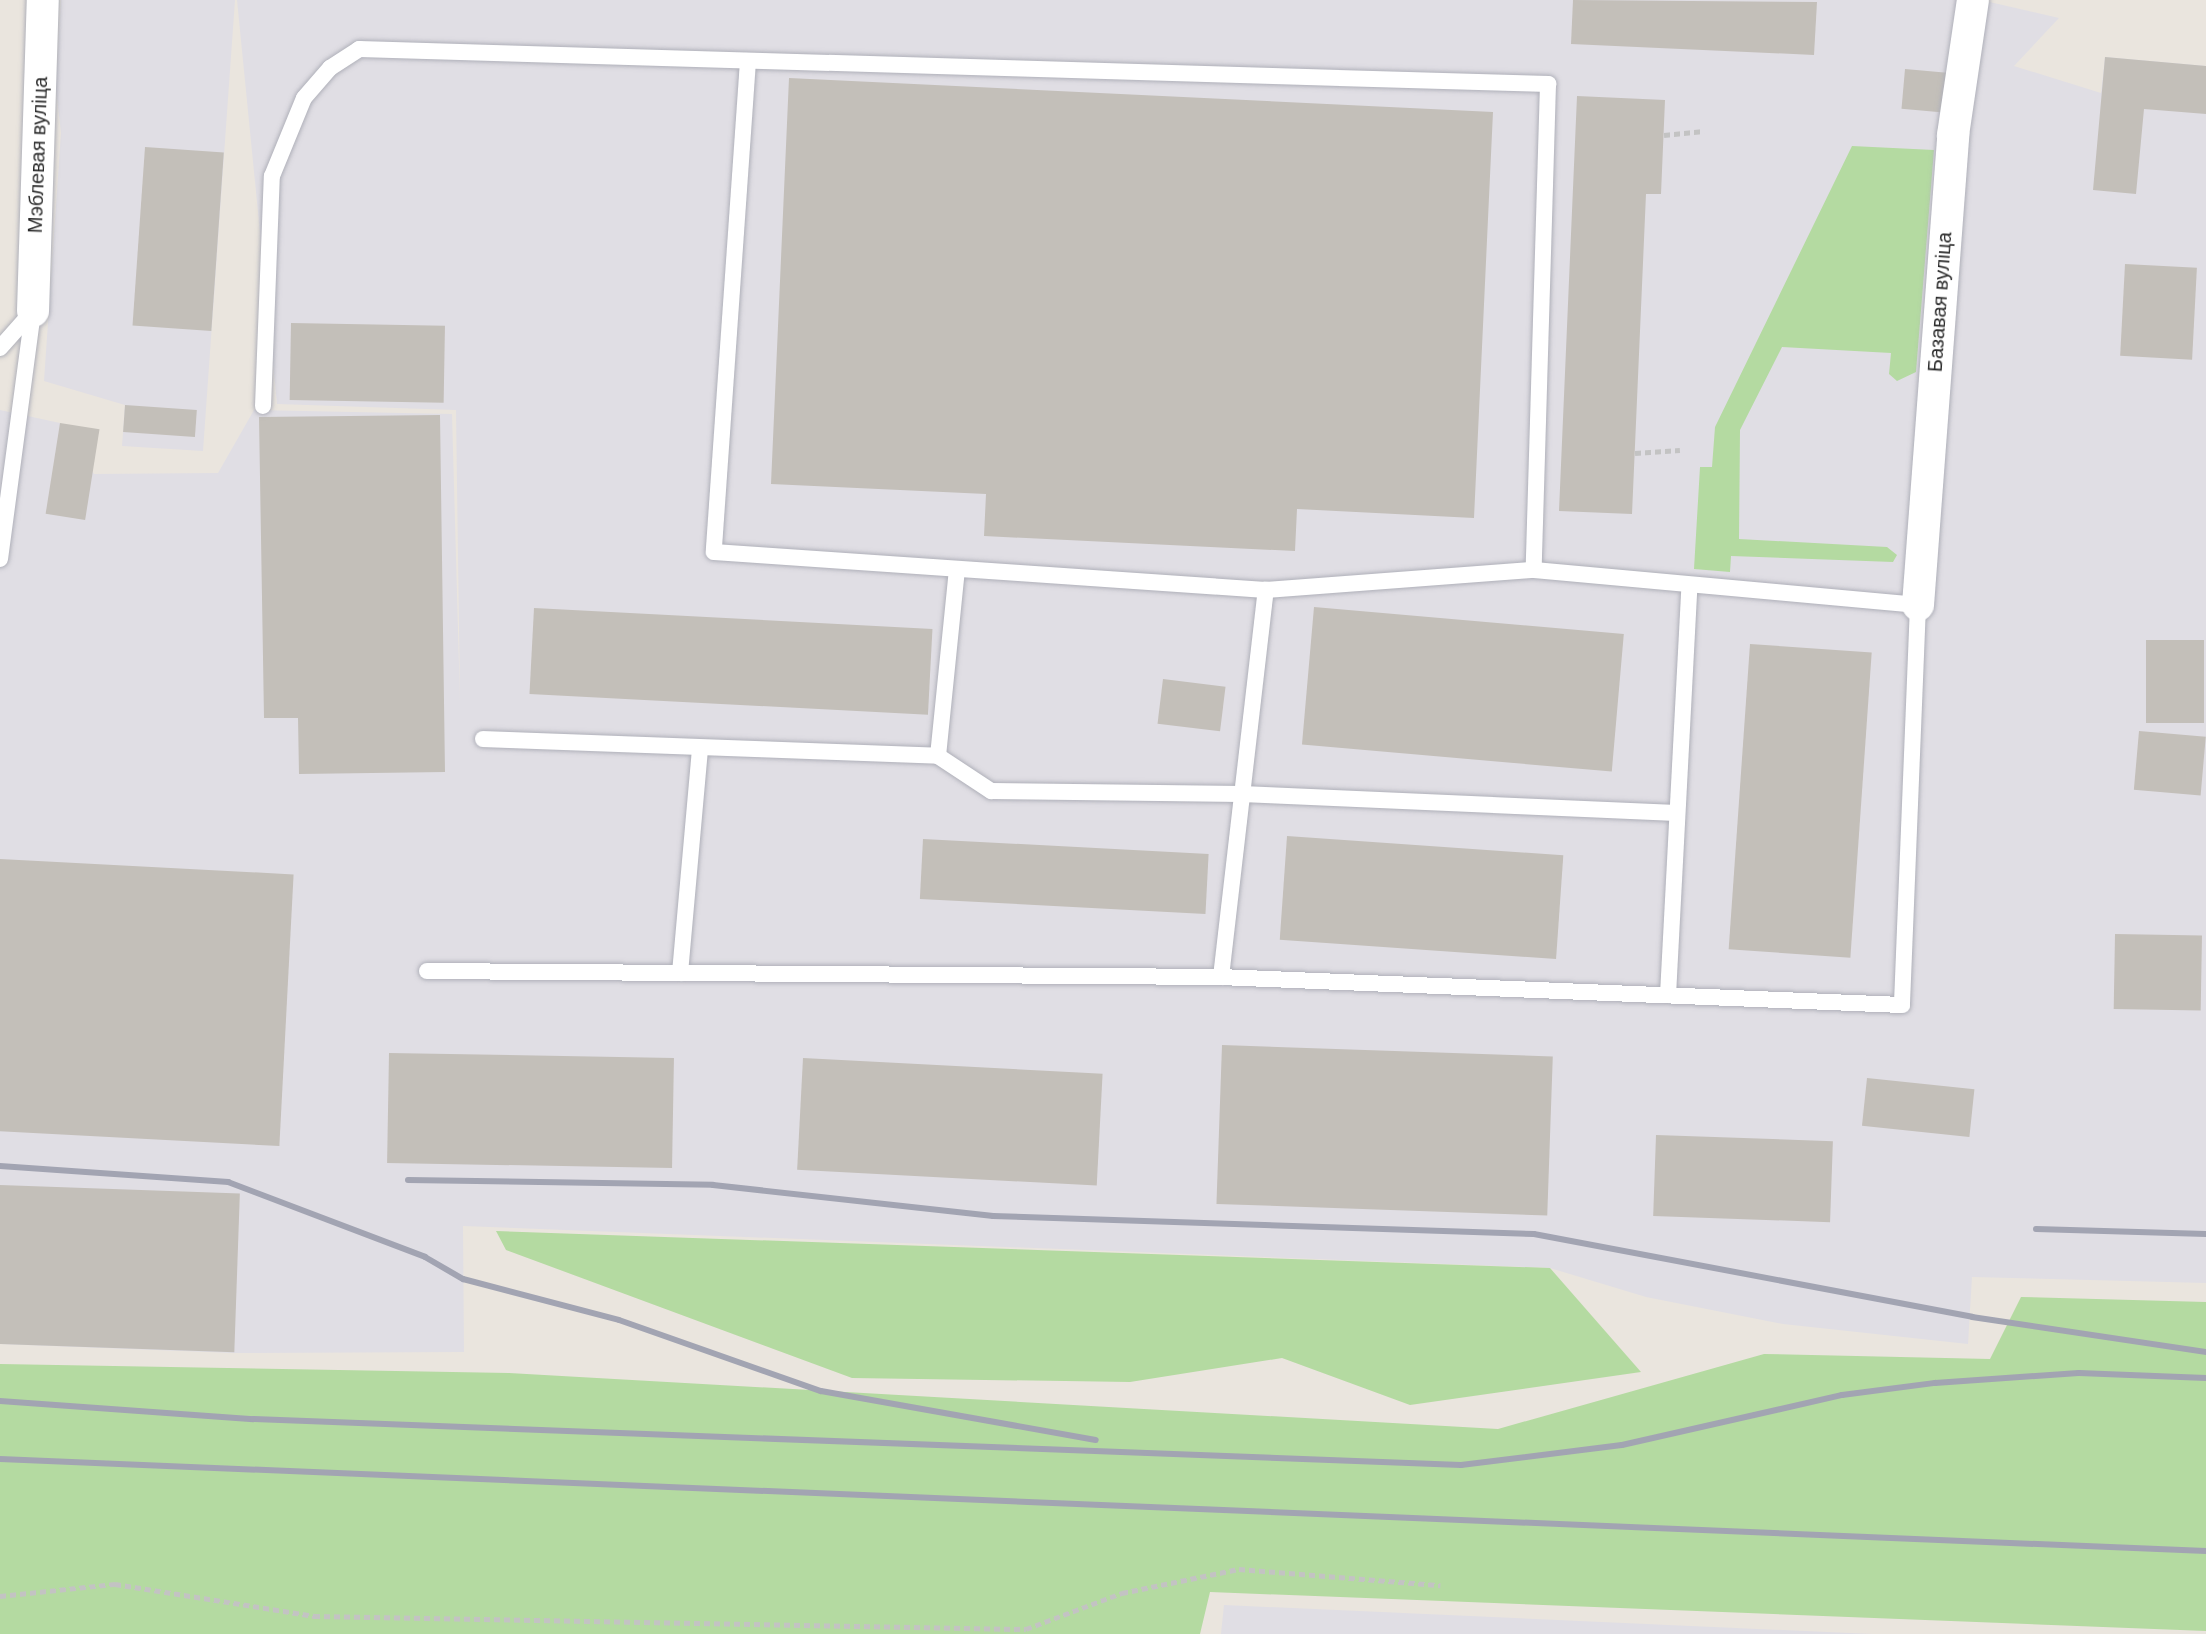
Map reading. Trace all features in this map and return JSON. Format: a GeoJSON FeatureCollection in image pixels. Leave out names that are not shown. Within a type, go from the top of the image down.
{"type":"FeatureCollection","features":[{"type":"Feature","properties":{"kind":"street","name":"Мэблевая вуліца"},"geometry":{"type":"LineString","coordinates":[[33,311],[43,0]]}},
{"type":"Feature","properties":{"kind":"street","name":"Базавая вуліца"},"geometry":{"type":"LineString","coordinates":[[1918,605],[1953,135],[1973,0]]}},
{"type":"Feature","properties":{"kind":"lane"},"geometry":{"type":"LineString","coordinates":[[263,406],[272,176],[304,98],[330,68],[359,49],[1548,84],[1534,570]]}},
{"type":"Feature","properties":{"kind":"lane"},"geometry":{"type":"LineString","coordinates":[[427,971],[1221,977],[1902,1005],[1918,605],[1689,588],[1534,570],[1266,590],[714,552],[748,61]]}},
{"type":"Feature","properties":{"kind":"lane"},"geometry":{"type":"LineString","coordinates":[[0,348],[33,311]]}},
{"type":"Feature","properties":{"kind":"lane"},"geometry":{"type":"LineString","coordinates":[[0,559],[33,311]]}},
{"type":"Feature","properties":{"kind":"lane"},"geometry":{"type":"LineString","coordinates":[[938,756],[957,569]]}},
{"type":"Feature","properties":{"kind":"lane"},"geometry":{"type":"LineString","coordinates":[[1668,995],[1689,588]]}},
{"type":"Feature","properties":{"kind":"lane"},"geometry":{"type":"LineString","coordinates":[[1221,977],[1266,590]]}},
{"type":"Feature","properties":{"kind":"lane"},"geometry":{"type":"LineString","coordinates":[[483,739],[938,756],[991,791],[1242,794],[1677,813]]}},
{"type":"Feature","properties":{"kind":"lane"},"geometry":{"type":"LineString","coordinates":[[680,973],[700,748]]}},
{"type":"Feature","properties":{"kind":"path"},"geometry":{"type":"LineString","coordinates":[[1664,135],[1704,131]]}},
{"type":"Feature","properties":{"kind":"path"},"geometry":{"type":"LineString","coordinates":[[1635,453],[1680,450]]}},
{"type":"Feature","properties":{"kind":"path"},"geometry":{"type":"LineString","coordinates":[[0,1596],[115,1584],[314,1616],[1026,1629],[1122,1593],[1239,1569],[1440,1585]]}},
{"type":"Feature","properties":{"kind":"shaded area"},"geometry":{"type":"Polygon","coordinates":[[[61,0],[235,0],[203,451],[122,446],[125,405],[44,381],[61,133],[56,88],[61,0]]]}},
{"type":"Feature","properties":{"kind":"shaded area"},"geometry":{"type":"Polygon","coordinates":[[[237,0],[1981,0],[2059,18],[2014,66],[2101,93],[2105,57],[2206,66],[2206,1283],[1972,1277],[1968,1344],[1783,1324],[1646,1297],[1550,1268],[463,1226],[464,1352],[234,1353],[0,1344],[0,410],[60,423],[94,474],[218,473],[254,410],[452,414],[460,701],[456,410],[277,404],[237,0]]]}},
{"type":"Feature","properties":{"kind":"shaded area"},"geometry":{"type":"Polygon","coordinates":[[[1224,1605],[1872,1634],[1221,1634],[1224,1605]]]}},
{"type":"Feature","properties":{"kind":"green space"},"geometry":{"type":"Polygon","coordinates":[[[1852,146],[1934,150],[1916,372],[1897,381],[1889,374],[1891,353],[1782,347],[1740,430],[1739,539],[1887,547],[1897,555],[1893,562],[1731,556],[1730,572],[1694,569],[1700,467],[1712,467],[1715,427],[1852,146]]]}},
{"type":"Feature","properties":{"kind":"green space"},"geometry":{"type":"Polygon","coordinates":[[[496,1231],[1550,1268],[1641,1372],[1410,1405],[1282,1358],[1130,1382],[852,1378],[506,1250],[496,1231]]]}},
{"type":"Feature","properties":{"kind":"green space"},"geometry":{"type":"Polygon","coordinates":[[[2021,1297],[2206,1302],[2206,1631],[1210,1592],[1200,1634],[0,1634],[0,1364],[509,1373],[1498,1429],[1764,1354],[1990,1359],[2021,1297]]]}},
{"type":"Feature","properties":{"kind":"building"},"geometry":{"type":"Polygon","coordinates":[[[1573,0],[1817,2],[1814,55],[1571,44],[1573,0]]]}},
{"type":"Feature","properties":{"kind":"building"},"geometry":{"type":"Polygon","coordinates":[[[2105,57],[2206,66],[2206,114],[2144,109],[2136,194],[2093,190],[2105,57]]]}},
{"type":"Feature","properties":{"kind":"building"},"geometry":{"type":"Polygon","coordinates":[[[1905,69],[1947,73],[1943,113],[1902,109],[1905,69]]]}},
{"type":"Feature","properties":{"kind":"building"},"geometry":{"type":"Polygon","coordinates":[[[789,78],[1493,112],[1474,518],[1297,509],[1295,551],[984,536],[986,494],[771,484],[789,78]]]}},
{"type":"Feature","properties":{"kind":"building"},"geometry":{"type":"Polygon","coordinates":[[[1577,96],[1665,100],[1661,194],[1646,194],[1632,514],[1559,511],[1577,96]]]}},
{"type":"Feature","properties":{"kind":"building"},"geometry":{"type":"Polygon","coordinates":[[[145,147],[224,153],[211,331],[133,326],[145,147]]]}},
{"type":"Feature","properties":{"kind":"building"},"geometry":{"type":"Polygon","coordinates":[[[2125,264],[2197,268],[2192,360],[2120,356],[2125,264]]]}},
{"type":"Feature","properties":{"kind":"building"},"geometry":{"type":"Polygon","coordinates":[[[291,323],[445,326],[444,403],[290,400],[291,323]]]}},
{"type":"Feature","properties":{"kind":"building"},"geometry":{"type":"Polygon","coordinates":[[[125,405],[197,410],[195,437],[123,432],[125,405]]]}},
{"type":"Feature","properties":{"kind":"building"},"geometry":{"type":"Polygon","coordinates":[[[440,415],[445,772],[299,774],[298,718],[264,718],[259,417],[440,415]]]}},
{"type":"Feature","properties":{"kind":"building"},"geometry":{"type":"Polygon","coordinates":[[[60,423],[100,429],[85,520],[46,514],[60,423]]]}},
{"type":"Feature","properties":{"kind":"building"},"geometry":{"type":"Polygon","coordinates":[[[1314,607],[1624,634],[1612,772],[1302,744],[1314,607]]]}},
{"type":"Feature","properties":{"kind":"building"},"geometry":{"type":"Polygon","coordinates":[[[534,608],[932,629],[928,715],[529,694],[534,608]]]}},
{"type":"Feature","properties":{"kind":"building"},"geometry":{"type":"Polygon","coordinates":[[[2146,640],[2204,640],[2204,723],[2146,723],[2146,640]]]}},
{"type":"Feature","properties":{"kind":"building"},"geometry":{"type":"Polygon","coordinates":[[[1750,644],[1872,653],[1850,958],[1729,949],[1750,644]]]}},
{"type":"Feature","properties":{"kind":"building"},"geometry":{"type":"Polygon","coordinates":[[[1163,679],[1226,687],[1220,731],[1158,724],[1163,679]]]}},
{"type":"Feature","properties":{"kind":"building"},"geometry":{"type":"Polygon","coordinates":[[[2139,731],[2206,737],[2201,796],[2134,790],[2139,731]]]}},
{"type":"Feature","properties":{"kind":"building"},"geometry":{"type":"Polygon","coordinates":[[[1287,836],[1563,855],[1556,959],[1280,940],[1287,836]]]}},
{"type":"Feature","properties":{"kind":"building"},"geometry":{"type":"Polygon","coordinates":[[[923,839],[1209,854],[1205,914],[920,899],[923,839]]]}},
{"type":"Feature","properties":{"kind":"building"},"geometry":{"type":"Polygon","coordinates":[[[0,859],[294,874],[279,1146],[0,1131],[0,859]]]}},
{"type":"Feature","properties":{"kind":"building"},"geometry":{"type":"Polygon","coordinates":[[[2115,934],[2202,936],[2201,1011],[2114,1009],[2115,934]]]}},
{"type":"Feature","properties":{"kind":"building"},"geometry":{"type":"Polygon","coordinates":[[[1222,1045],[1553,1057],[1547,1215],[1216,1204],[1222,1045]]]}},
{"type":"Feature","properties":{"kind":"building"},"geometry":{"type":"Polygon","coordinates":[[[389,1053],[674,1058],[672,1168],[387,1163],[389,1053]]]}},
{"type":"Feature","properties":{"kind":"building"},"geometry":{"type":"Polygon","coordinates":[[[803,1058],[1103,1074],[1097,1186],[797,1170],[803,1058]]]}},
{"type":"Feature","properties":{"kind":"building"},"geometry":{"type":"Polygon","coordinates":[[[1867,1078],[1974,1089],[1969,1137],[1862,1126],[1867,1078]]]}},
{"type":"Feature","properties":{"kind":"building"},"geometry":{"type":"Polygon","coordinates":[[[1656,1135],[1833,1141],[1830,1222],[1653,1216],[1656,1135]]]}},
{"type":"Feature","properties":{"kind":"building"},"geometry":{"type":"Polygon","coordinates":[[[0,1185],[240,1193],[234,1352],[0,1344],[0,1185]]]}},
{"type":"Feature","properties":{"kind":"railway"},"geometry":{"type":"LineString","coordinates":[[0,1166],[228,1182],[425,1257],[463,1279],[619,1320],[821,1391],[1096,1440]]}},
{"type":"Feature","properties":{"kind":"railway"},"geometry":{"type":"LineString","coordinates":[[408,1180],[713,1185],[993,1216],[1534,1234],[1972,1317],[2206,1352]]}},
{"type":"Feature","properties":{"kind":"railway"},"geometry":{"type":"LineString","coordinates":[[2036,1229],[2206,1234]]}},
{"type":"Feature","properties":{"kind":"railway"},"geometry":{"type":"LineString","coordinates":[[0,1401],[253,1419],[1461,1465],[1622,1445],[1842,1395],[1935,1383],[2079,1373],[2206,1378]]}},
{"type":"Feature","properties":{"kind":"railway"},"geometry":{"type":"LineString","coordinates":[[0,1459],[2206,1551]]}}]}
